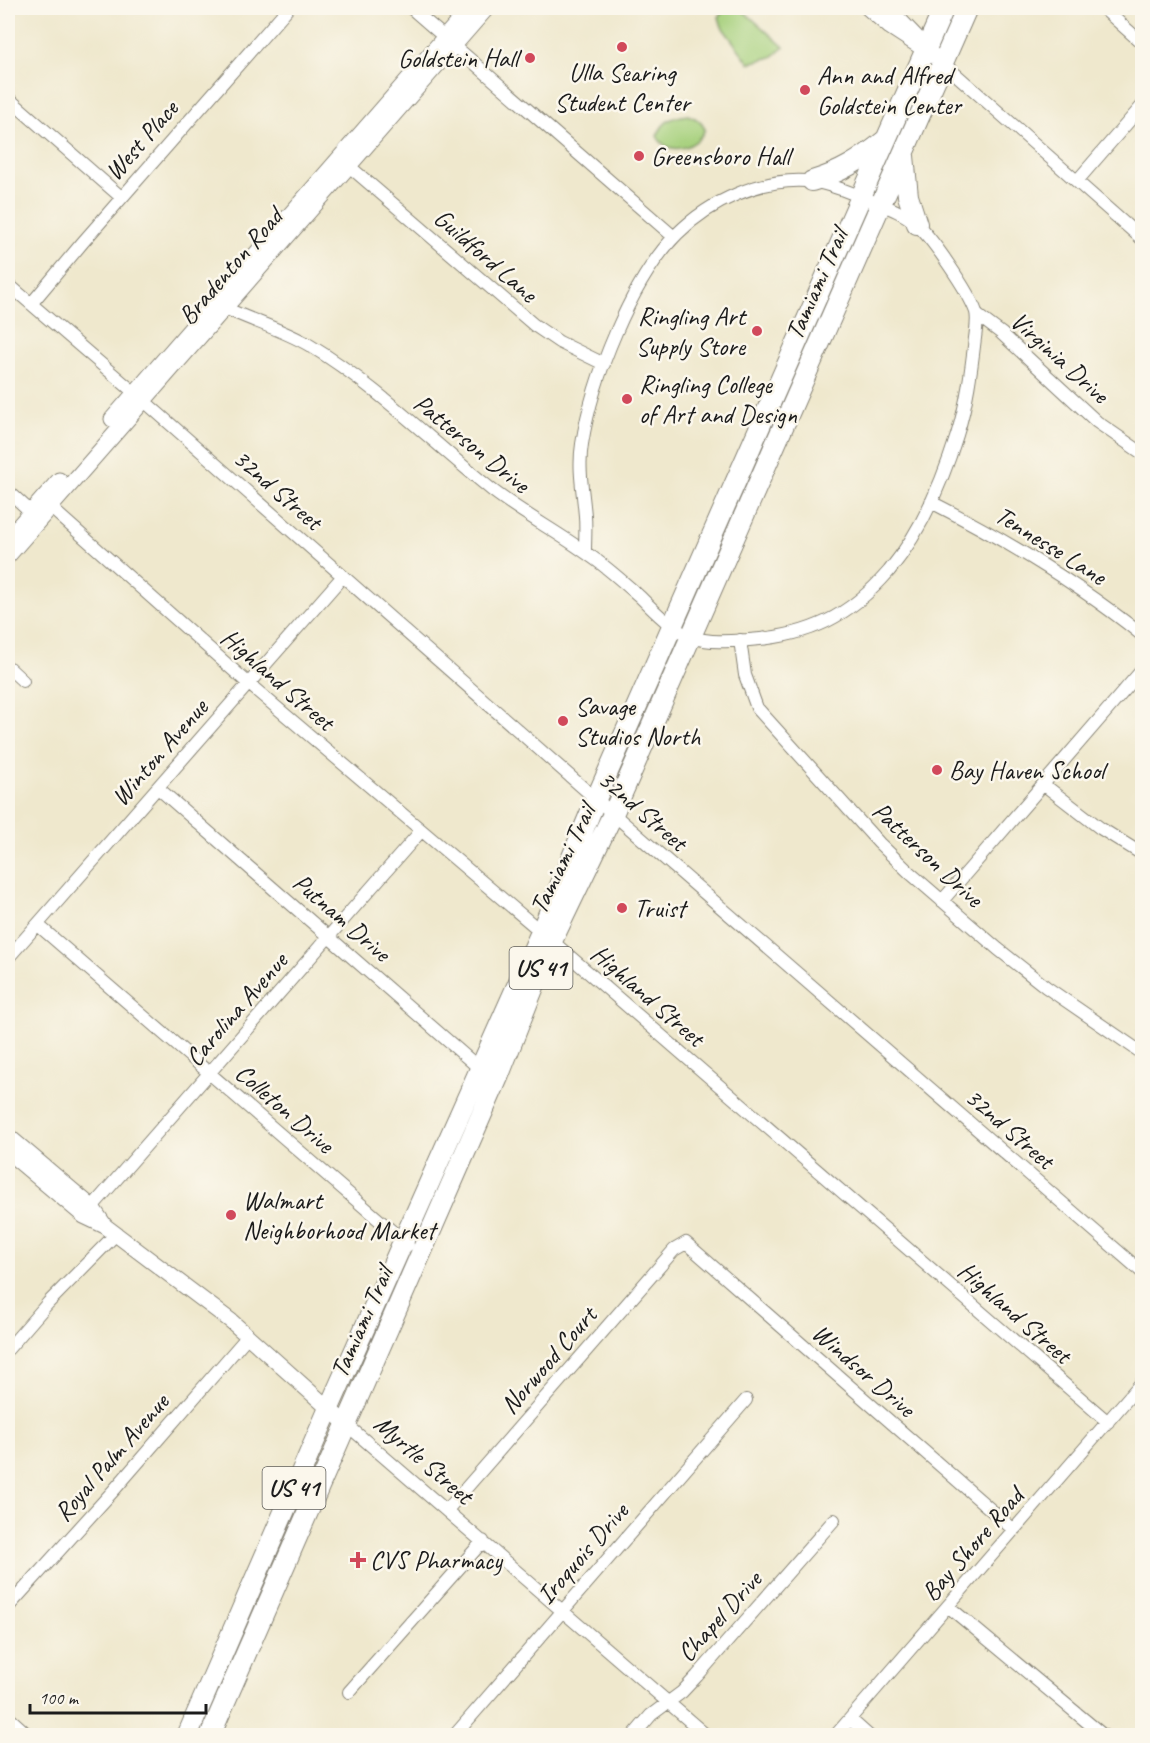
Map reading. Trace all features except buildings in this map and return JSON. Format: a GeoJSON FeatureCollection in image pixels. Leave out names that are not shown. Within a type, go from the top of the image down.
{"type":"FeatureCollection","features":[{"type":"Feature","properties":{"kind":"main road","name":"Tamiami Trail"},"geometry":{"type":"LineString","coordinates":[[210,1736],[499,1075],[596,799],[944,8]]}},
{"type":"Feature","properties":{"kind":"main road","name":"Tamiami Trail"},"geometry":{"type":"LineString","coordinates":[[187,1736],[479,1068],[546,936],[614,814],[967,8]]}},
{"type":"Feature","properties":{"kind":"main road"},"geometry":{"type":"LineString","coordinates":[[812,181],[847,168],[886,140]]}},
{"type":"Feature","properties":{"kind":"main road"},"geometry":{"type":"LineString","coordinates":[[904,152],[908,196],[917,224]]}},
{"type":"Feature","properties":{"kind":"street","name":"West Place"},"geometry":{"type":"LineString","coordinates":[[31,304],[121,197],[288,8]]}},
{"type":"Feature","properties":{"kind":"street"},"geometry":{"type":"LineString","coordinates":[[411,8],[674,237]]}},
{"type":"Feature","properties":{"kind":"street","name":"Bradenton Road"},"geometry":{"type":"LineString","coordinates":[[8,538],[349,166],[450,41],[470,8]]}},
{"type":"Feature","properties":{"kind":"street","name":"Bradenton Road"},"geometry":{"type":"LineString","coordinates":[[220,306],[450,41],[487,8]]}},
{"type":"Feature","properties":{"kind":"street"},"geometry":{"type":"LineString","coordinates":[[868,8],[890,27],[926,49]]}},
{"type":"Feature","properties":{"kind":"street"},"geometry":{"type":"LineString","coordinates":[[888,8],[926,49],[1143,239]]}},
{"type":"Feature","properties":{"kind":"street"},"geometry":{"type":"LineString","coordinates":[[1103,8],[1143,43]]}},
{"type":"Feature","properties":{"kind":"street"},"geometry":{"type":"LineString","coordinates":[[8,98],[121,197]]}},
{"type":"Feature","properties":{"kind":"street"},"geometry":{"type":"LineString","coordinates":[[1077,181],[1143,106]]}},
{"type":"Feature","properties":{"kind":"street","name":"Guildford Lane"},"geometry":{"type":"LineString","coordinates":[[349,166],[534,326],[559,342],[604,364]]}},
{"type":"Feature","properties":{"kind":"street"},"geometry":{"type":"LineString","coordinates":[[585,552],[585,516],[580,480],[582,444],[590,407],[615,335],[656,260],[674,237],[690,222],[726,199],[750,190],[791,181],[812,181],[861,196],[900,212],[917,224],[946,262],[977,315],[970,386],[965,407],[951,454],[920,526],[897,561],[869,592],[845,612],[817,627],[797,634],[740,640],[701,640],[690,636]]}},
{"type":"Feature","properties":{"kind":"street","name":"32nd Street"},"geometry":{"type":"LineString","coordinates":[[8,284],[596,799],[1143,1272]]}},
{"type":"Feature","properties":{"kind":"street","name":"Patterson Drive"},"geometry":{"type":"LineString","coordinates":[[220,306],[289,334],[330,358],[385,400],[497,494],[585,552],[613,573],[672,626],[690,636]]}},
{"type":"Feature","properties":{"kind":"street","name":"Virginia Drive"},"geometry":{"type":"LineString","coordinates":[[977,315],[1001,333],[1097,422],[1143,453]]}},
{"type":"Feature","properties":{"kind":"street","name":"Bradenton Road"},"geometry":{"type":"LineString","coordinates":[[8,556],[138,396]]}},
{"type":"Feature","properties":{"kind":"street"},"geometry":{"type":"LineString","coordinates":[[766,413],[785,421]]}},
{"type":"Feature","properties":{"kind":"street"},"geometry":{"type":"LineString","coordinates":[[8,490],[31,512]]}},
{"type":"Feature","properties":{"kind":"street","name":"Tennesse Lane"},"geometry":{"type":"LineString","coordinates":[[931,502],[992,533],[1051,568],[1143,635]]}},
{"type":"Feature","properties":{"kind":"street","name":"Highland Street"},"geometry":{"type":"LineString","coordinates":[[50,507],[249,684],[546,936],[1108,1422]]}},
{"type":"Feature","properties":{"kind":"street","name":"Winton Avenue"},"geometry":{"type":"LineString","coordinates":[[8,958],[343,576]]}},
{"type":"Feature","properties":{"kind":"street","name":"Patterson Drive"},"geometry":{"type":"LineString","coordinates":[[740,640],[745,675],[757,708],[879,843],[998,949],[1046,987],[1143,1053]]}},
{"type":"Feature","properties":{"kind":"street"},"geometry":{"type":"LineString","coordinates":[[8,667],[23,681]]}},
{"type":"Feature","properties":{"kind":"street"},"geometry":{"type":"LineString","coordinates":[[942,901],[1143,670]]}},
{"type":"Feature","properties":{"kind":"street"},"geometry":{"type":"LineString","coordinates":[[1043,784],[1100,828],[1143,854]]}},
{"type":"Feature","properties":{"kind":"street","name":"Putnam Drive"},"geometry":{"type":"LineString","coordinates":[[158,788],[479,1068],[499,1075]]}},
{"type":"Feature","properties":{"kind":"street","name":"Carolina Avenue"},"geometry":{"type":"LineString","coordinates":[[88,1212],[421,831]]}},
{"type":"Feature","properties":{"kind":"street","name":"Colleton Drive"},"geometry":{"type":"LineString","coordinates":[[38,924],[420,1256]]}},
{"type":"Feature","properties":{"kind":"street","name":"Myrtle Street"},"geometry":{"type":"LineString","coordinates":[[8,1136],[88,1212]]}},
{"type":"Feature","properties":{"kind":"street","name":"Myrtle Street"},"geometry":{"type":"LineString","coordinates":[[8,1152],[231,1321],[346,1424],[707,1736]]}},
{"type":"Feature","properties":{"kind":"street"},"geometry":{"type":"LineString","coordinates":[[8,1349],[110,1230]]}},
{"type":"Feature","properties":{"kind":"street","name":"Norwood Court"},"geometry":{"type":"LineString","coordinates":[[447,1510],[674,1250],[686,1243]]}},
{"type":"Feature","properties":{"kind":"street","name":"Windsor Drive"},"geometry":{"type":"LineString","coordinates":[[686,1243],[1014,1530]]}},
{"type":"Feature","properties":{"kind":"street","name":"Royal Palm Avenue"},"geometry":{"type":"LineString","coordinates":[[8,1607],[114,1490],[247,1337]]}},
{"type":"Feature","properties":{"kind":"street","name":"Bay Shore Road"},"geometry":{"type":"LineString","coordinates":[[835,1736],[1143,1382]]}},
{"type":"Feature","properties":{"kind":"street","name":"Iroquois Drive"},"geometry":{"type":"LineString","coordinates":[[453,1736],[746,1400]]}},
{"type":"Feature","properties":{"kind":"street","name":"Chapel Drive"},"geometry":{"type":"LineString","coordinates":[[633,1736],[651,1715],[697,1676],[834,1520]]}},
{"type":"Feature","properties":{"kind":"street"},"geometry":{"type":"LineString","coordinates":[[349,1692],[483,1541]]}},
{"type":"Feature","properties":{"kind":"street"},"geometry":{"type":"LineString","coordinates":[[949,1607],[1104,1736]]}},
{"type":"Feature","properties":{"kind":"street"},"geometry":{"type":"LineString","coordinates":[[8,1718],[29,1736]]}},
{"type":"Feature","properties":{"kind":"street"},"geometry":{"type":"LineString","coordinates":[[850,1719],[869,1736]]}},
{"type":"Feature","properties":{"kind":"green space"},"geometry":{"type":"Polygon","coordinates":[[[726,8],[740,8],[784,47],[772,57],[749,63],[722,27],[719,17],[726,8]]]}},
{"type":"Feature","properties":{"kind":"green space"},"geometry":{"type":"Polygon","coordinates":[[[688,115],[698,120],[705,129],[701,136],[689,146],[682,148],[668,147],[662,143],[657,136],[666,123],[673,118],[688,115]]]}},
{"type":"Feature","properties":{"kind":"place","name":"Ulla Searing Student Center"},"geometry":{"type":"Point","coordinates":[622,47]}},
{"type":"Feature","properties":{"kind":"place","name":"Goldstein Hall"},"geometry":{"type":"Point","coordinates":[530,58]}},
{"type":"Feature","properties":{"kind":"place","name":"Ann and Alfred Goldstein Center"},"geometry":{"type":"Point","coordinates":[805,90]}},
{"type":"Feature","properties":{"kind":"place","name":"Greensboro Hall"},"geometry":{"type":"Point","coordinates":[639,156]}},
{"type":"Feature","properties":{"kind":"place","name":"Ringling Art Supply Store"},"geometry":{"type":"Point","coordinates":[757,331]}},
{"type":"Feature","properties":{"kind":"place","name":"Ringling College of Art and Design"},"geometry":{"type":"Point","coordinates":[627,399]}},
{"type":"Feature","properties":{"kind":"place","name":"Savage Studios North"},"geometry":{"type":"Point","coordinates":[563,721]}},
{"type":"Feature","properties":{"kind":"place","name":"Bay Haven School"},"geometry":{"type":"Point","coordinates":[937,770]}},
{"type":"Feature","properties":{"kind":"place","name":"Truist"},"geometry":{"type":"Point","coordinates":[622,908]}},
{"type":"Feature","properties":{"kind":"place","name":"Walmart Neighborhood Market"},"geometry":{"type":"Point","coordinates":[231,1215]}},
{"type":"Feature","properties":{"kind":"place","name":"CVS Pharmacy"},"geometry":{"type":"Point","coordinates":[358,1560]}}]}
